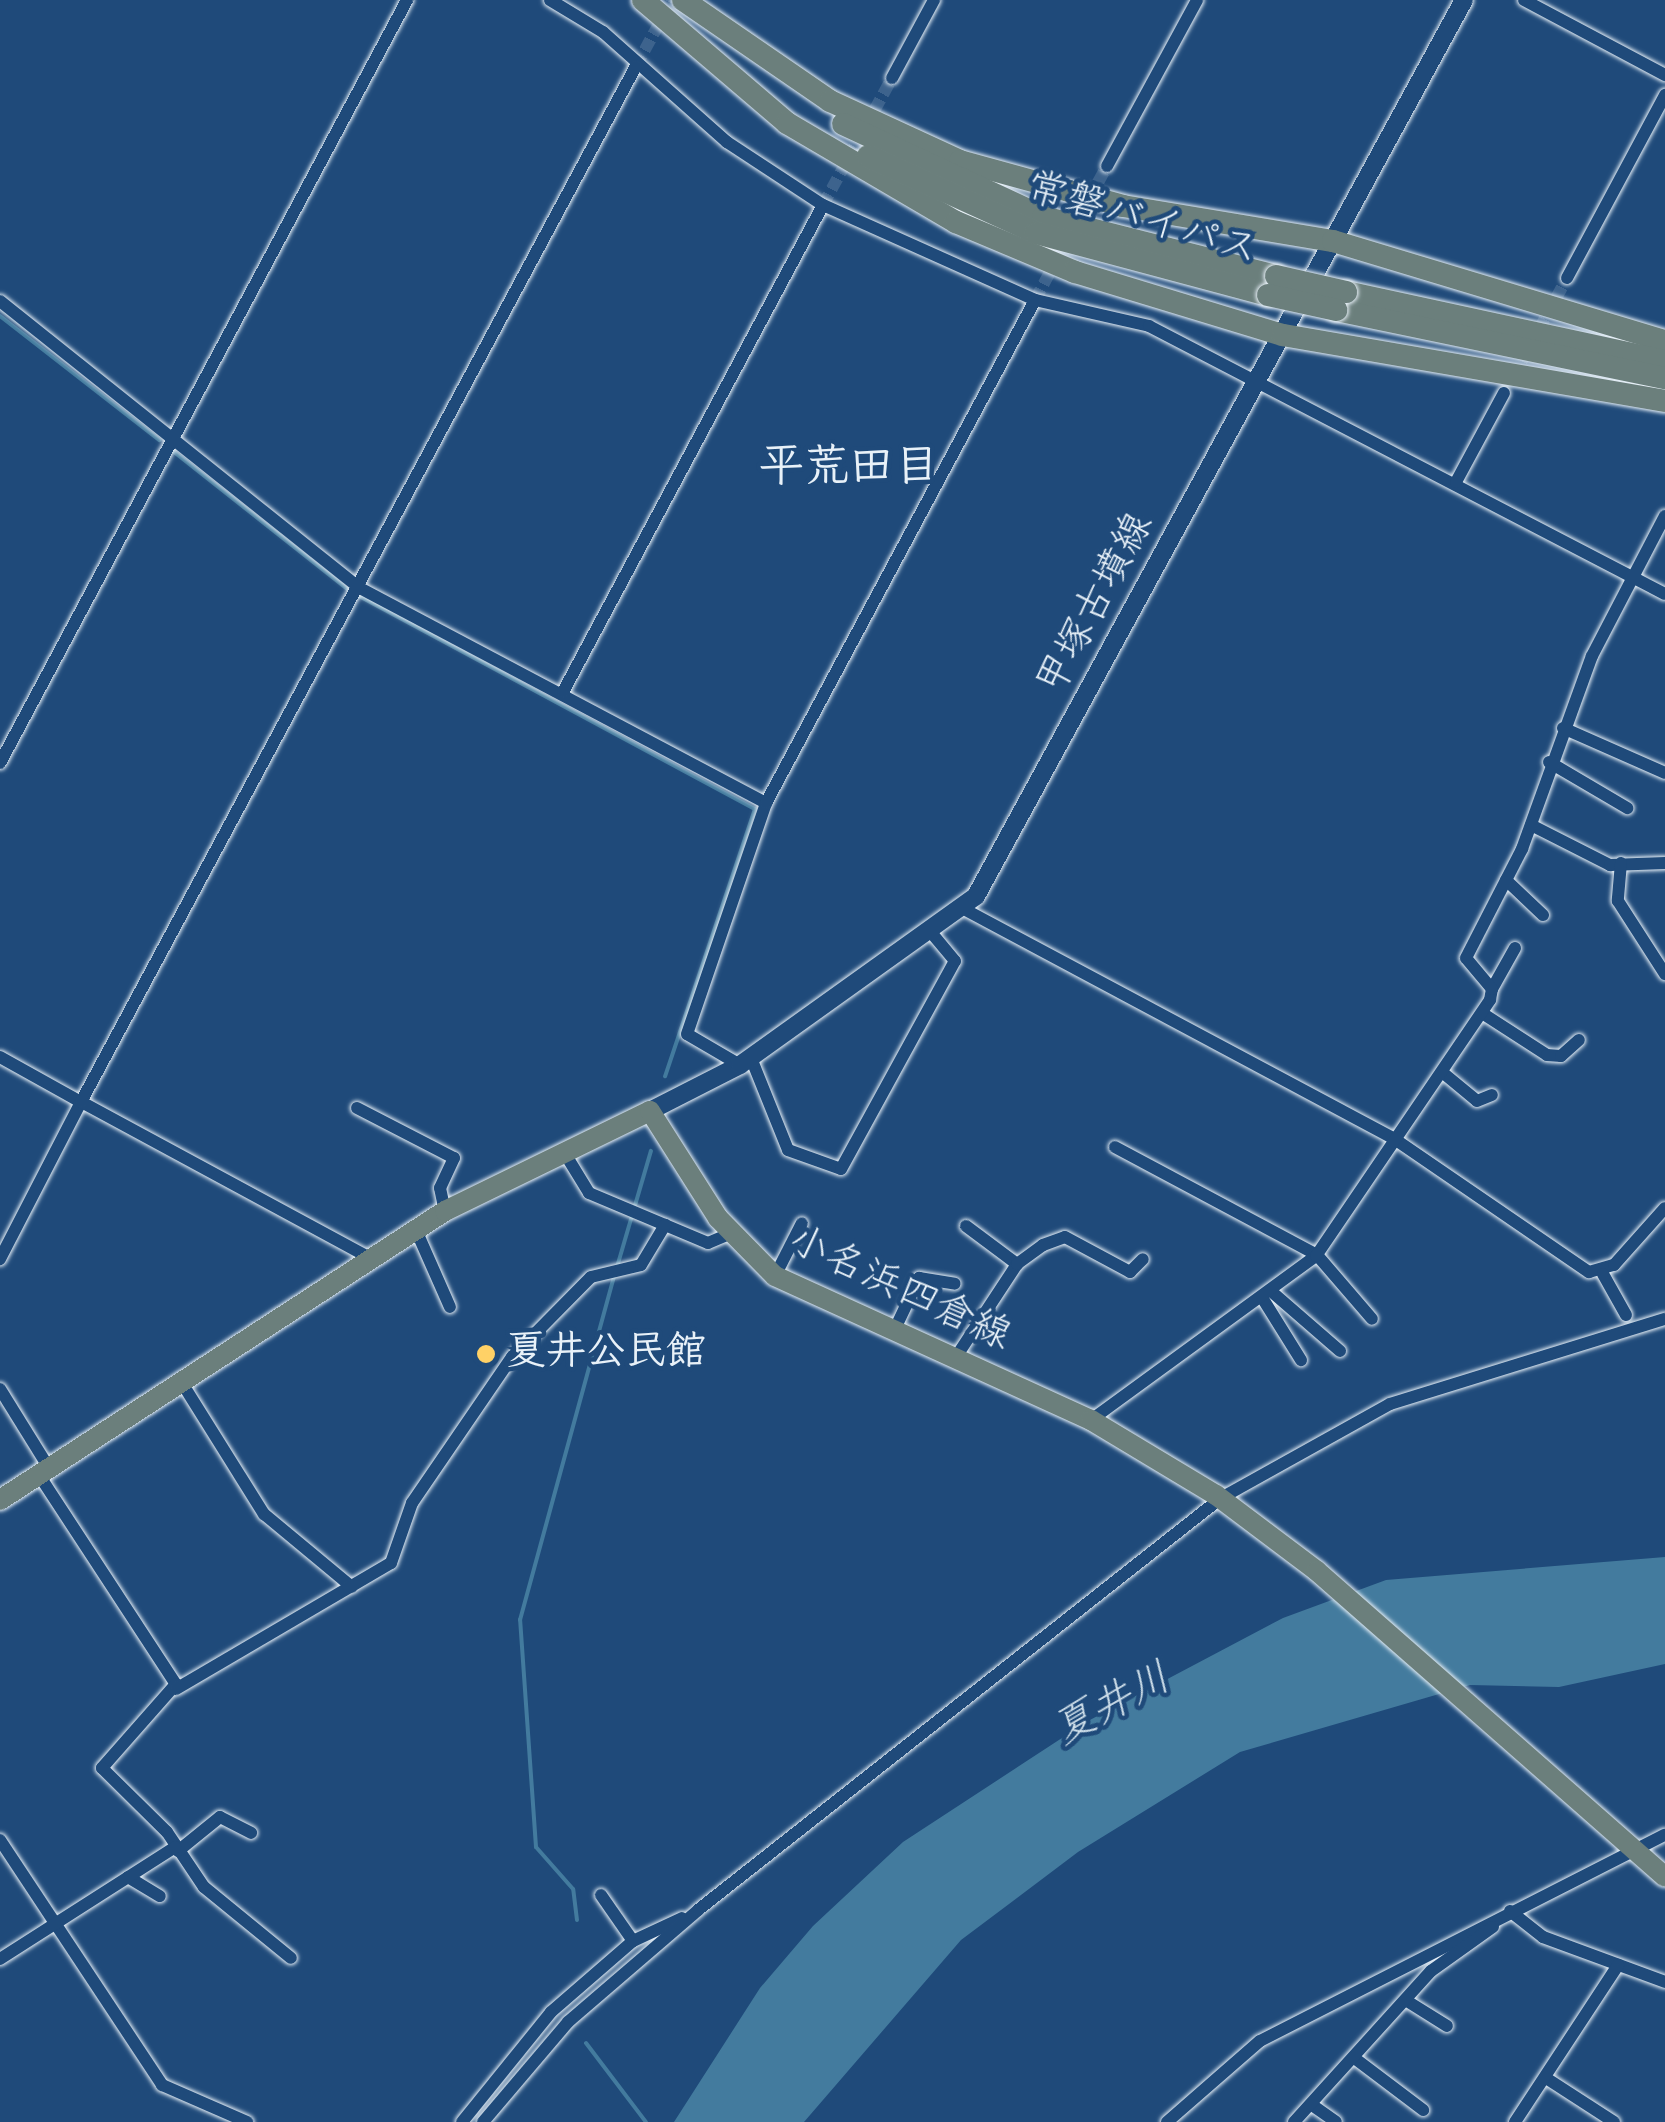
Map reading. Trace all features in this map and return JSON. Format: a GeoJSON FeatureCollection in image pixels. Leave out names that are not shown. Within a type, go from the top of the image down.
{"type":"FeatureCollection","features":[{"type":"Feature","properties":{"kind":"highway"},"geometry":{"type":"LineString","coordinates":[[643,0],[768,110],[922,204],[1112,286],[1283,336],[1665,401]]}},
{"type":"Feature","properties":{"kind":"highway","name":"常磐バイパス"},"geometry":{"type":"LineString","coordinates":[[656,0],[797,113],[967,209],[1665,378]]}},
{"type":"Feature","properties":{"kind":"highway"},"geometry":{"type":"LineString","coordinates":[[680,0],[830,100],[960,161],[1122,206],[1334,241],[1665,341]]}},
{"type":"Feature","properties":{"kind":"highway","name":"常磐バイパス"},"geometry":{"type":"LineString","coordinates":[[680,0],[809,105],[976,192],[1077,228],[1272,285]]}},
{"type":"Feature","properties":{"kind":"highway","name":"常磐バイパス"},"geometry":{"type":"LineString","coordinates":[[1341,301],[1665,361]]}},
{"type":"Feature","properties":{"kind":"main road","name":"甲塚古墳線"},"geometry":{"type":"LineString","coordinates":[[650,1112],[745,1061],[932,935],[964,909],[1283,336],[1464,0]]}},
{"type":"Feature","properties":{"kind":"main road"},"geometry":{"type":"LineString","coordinates":[[0,1500],[445,1212],[650,1112]]}},
{"type":"Feature","properties":{"kind":"main road","name":"小名浜四倉線"},"geometry":{"type":"LineString","coordinates":[[650,1112],[731,1233],[775,1276],[1091,1420],[1225,1501],[1665,1877]]}},
{"type":"Feature","properties":{"kind":"street"},"geometry":{"type":"LineString","coordinates":[[0,762],[407,0]]}},
{"type":"Feature","properties":{"kind":"street"},"geometry":{"type":"LineString","coordinates":[[550,0],[823,205],[1034,300],[1149,326],[1258,378],[1665,594]]}},
{"type":"Feature","properties":{"kind":"street"},"geometry":{"type":"LineString","coordinates":[[892,78],[934,0]]}},
{"type":"Feature","properties":{"kind":"street"},"geometry":{"type":"LineString","coordinates":[[1107,166],[1197,0]]}},
{"type":"Feature","properties":{"kind":"street"},"geometry":{"type":"LineString","coordinates":[[1524,0],[1665,75]]}},
{"type":"Feature","properties":{"kind":"street"},"geometry":{"type":"LineString","coordinates":[[0,1258],[636,66]]}},
{"type":"Feature","properties":{"kind":"street"},"geometry":{"type":"LineString","coordinates":[[1567,278],[1665,95]]}},
{"type":"Feature","properties":{"kind":"street"},"geometry":{"type":"LineString","coordinates":[[563,692],[823,205]]}},
{"type":"Feature","properties":{"kind":"street"},"geometry":{"type":"LineString","coordinates":[[932,935],[955,961],[841,1170],[788,1150],[745,1061],[688,1034],[766,803],[1034,300]]}},
{"type":"Feature","properties":{"kind":"street"},"geometry":{"type":"LineString","coordinates":[[0,301],[174,436],[355,591],[563,692],[766,803]]}},
{"type":"Feature","properties":{"kind":"street"},"geometry":{"type":"LineString","coordinates":[[1456,482],[1504,393]]}},
{"type":"Feature","properties":{"kind":"street"},"geometry":{"type":"LineString","coordinates":[[1492,989],[1466,958],[1531,825],[1548,762],[1563,728],[1632,577],[1665,516]]}},
{"type":"Feature","properties":{"kind":"street"},"geometry":{"type":"LineString","coordinates":[[1563,728],[1665,773]]}},
{"type":"Feature","properties":{"kind":"street"},"geometry":{"type":"LineString","coordinates":[[1548,762],[1627,808]]}},
{"type":"Feature","properties":{"kind":"street"},"geometry":{"type":"LineString","coordinates":[[1531,825],[1591,859],[1665,863]]}},
{"type":"Feature","properties":{"kind":"street"},"geometry":{"type":"LineString","coordinates":[[1621,863],[1618,901],[1665,974]]}},
{"type":"Feature","properties":{"kind":"street"},"geometry":{"type":"LineString","coordinates":[[1506,880],[1543,915]]}},
{"type":"Feature","properties":{"kind":"street"},"geometry":{"type":"LineString","coordinates":[[964,909],[1396,1140],[1564,1259],[1603,1274],[1626,1315]]}},
{"type":"Feature","properties":{"kind":"street"},"geometry":{"type":"LineString","coordinates":[[1091,1420],[1268,1295],[1317,1255],[1482,1013],[1515,948]]}},
{"type":"Feature","properties":{"kind":"street"},"geometry":{"type":"LineString","coordinates":[[1482,1013],[1547,1055],[1561,1056],[1579,1040]]}},
{"type":"Feature","properties":{"kind":"street"},"geometry":{"type":"LineString","coordinates":[[0,1057],[370,1258]]}},
{"type":"Feature","properties":{"kind":"street"},"geometry":{"type":"LineString","coordinates":[[1442,1072],[1477,1101],[1492,1095]]}},
{"type":"Feature","properties":{"kind":"street"},"geometry":{"type":"LineString","coordinates":[[357,1108],[454,1158],[440,1188],[445,1212]]}},
{"type":"Feature","properties":{"kind":"street"},"geometry":{"type":"LineString","coordinates":[[1115,1146],[1317,1255],[1372,1319]]}},
{"type":"Feature","properties":{"kind":"street"},"geometry":{"type":"LineString","coordinates":[[564,1152],[581,1189],[708,1243],[731,1233]]}},
{"type":"Feature","properties":{"kind":"street"},"geometry":{"type":"LineString","coordinates":[[1603,1274],[1665,1208]]}},
{"type":"Feature","properties":{"kind":"street"},"geometry":{"type":"LineString","coordinates":[[775,1276],[802,1223]]}},
{"type":"Feature","properties":{"kind":"street"},"geometry":{"type":"LineString","coordinates":[[291,1958],[232,1915],[102,1768],[176,1690],[396,1556],[412,1503],[512,1356],[605,1273],[625,1272],[641,1265],[665,1225]]}},
{"type":"Feature","properties":{"kind":"street"},"geometry":{"type":"LineString","coordinates":[[966,1226],[1017,1264]]}},
{"type":"Feature","properties":{"kind":"street"},"geometry":{"type":"LineString","coordinates":[[416,1230],[450,1308]]}},
{"type":"Feature","properties":{"kind":"street"},"geometry":{"type":"LineString","coordinates":[[956,1357],[1017,1264],[1066,1237],[1130,1272],[1143,1260]]}},
{"type":"Feature","properties":{"kind":"street"},"geometry":{"type":"LineString","coordinates":[[894,1331],[919,1278],[955,1284]]}},
{"type":"Feature","properties":{"kind":"street"},"geometry":{"type":"LineString","coordinates":[[1268,1295],[1340,1351]]}},
{"type":"Feature","properties":{"kind":"street"},"geometry":{"type":"LineString","coordinates":[[1268,1295],[1301,1360]]}},
{"type":"Feature","properties":{"kind":"street"},"geometry":{"type":"LineString","coordinates":[[483,2122],[568,2022],[698,1910],[1225,1501],[1390,1404],[1665,1319]]}},
{"type":"Feature","properties":{"kind":"street"},"geometry":{"type":"LineString","coordinates":[[182,1383],[264,1514],[352,1586]]}},
{"type":"Feature","properties":{"kind":"street"},"geometry":{"type":"LineString","coordinates":[[0,1389],[44,1472],[176,1690]]}},
{"type":"Feature","properties":{"kind":"street"},"geometry":{"type":"LineString","coordinates":[[0,1958],[177,1849],[220,1816],[251,1833]]}},
{"type":"Feature","properties":{"kind":"street"},"geometry":{"type":"LineString","coordinates":[[1167,2122],[1260,2040],[1631,1847],[1665,1835]]}},
{"type":"Feature","properties":{"kind":"street"},"geometry":{"type":"LineString","coordinates":[[0,1840],[52,1925],[162,2085],[247,2122]]}},
{"type":"Feature","properties":{"kind":"street"},"geometry":{"type":"LineString","coordinates":[[128,1877],[160,1896]]}},
{"type":"Feature","properties":{"kind":"street"},"geometry":{"type":"LineString","coordinates":[[601,1895],[634,1941]]}},
{"type":"Feature","properties":{"kind":"street"},"geometry":{"type":"LineString","coordinates":[[462,2122],[551,2012],[634,1941],[698,1910]]}},
{"type":"Feature","properties":{"kind":"street"},"geometry":{"type":"LineString","coordinates":[[1505,1913],[1543,1937],[1665,1982]]}},
{"type":"Feature","properties":{"kind":"street"},"geometry":{"type":"LineString","coordinates":[[1294,2122],[1357,2060],[1407,2001],[1505,1913]]}},
{"type":"Feature","properties":{"kind":"street"},"geometry":{"type":"LineString","coordinates":[[1515,2122],[1618,1965]]}},
{"type":"Feature","properties":{"kind":"street"},"geometry":{"type":"LineString","coordinates":[[1407,2001],[1447,2026]]}},
{"type":"Feature","properties":{"kind":"street"},"geometry":{"type":"LineString","coordinates":[[1357,2060],[1424,2110]]}},
{"type":"Feature","properties":{"kind":"street"},"geometry":{"type":"LineString","coordinates":[[1546,2078],[1614,2122]]}},
{"type":"Feature","properties":{"kind":"street"},"geometry":{"type":"LineString","coordinates":[[1312,2105],[1336,2122]]}},
{"type":"Feature","properties":{"kind":"water"},"geometry":{"type":"Polygon","coordinates":[[[1665,1557],[1665,1664],[1559,1687],[1470,1685],[1240,1752],[1078,1852],[961,1940],[804,2122],[674,2122],[760,1988],[813,1926],[903,1842],[1088,1721],[1283,1618],[1386,1580],[1665,1557]]]}},
{"type":"Feature","properties":{"kind":"waterway"},"geometry":{"type":"LineString","coordinates":[[0,316],[159,440]]}},
{"type":"Feature","properties":{"kind":"waterway"},"geometry":{"type":"LineString","coordinates":[[174,452],[350,591]]}},
{"type":"Feature","properties":{"kind":"waterway"},"geometry":{"type":"LineString","coordinates":[[359,596],[755,809],[665,1076]]}},
{"type":"Feature","properties":{"kind":"waterway"},"geometry":{"type":"LineString","coordinates":[[617,1267],[651,1151]]}},
{"type":"Feature","properties":{"kind":"waterway"},"geometry":{"type":"LineString","coordinates":[[577,1920],[573,1889],[536,1847],[520,1620],[614,1276]]}},
{"type":"Feature","properties":{"kind":"waterway"},"geometry":{"type":"LineString","coordinates":[[586,2043],[646,2122]]}},
{"type":"Feature","properties":{"kind":"tunnel"},"geometry":{"type":"LineString","coordinates":[[636,66],[672,0]]}},
{"type":"Feature","properties":{"kind":"tunnel"},"geometry":{"type":"LineString","coordinates":[[823,205],[892,78]]}},
{"type":"Feature","properties":{"kind":"tunnel"},"geometry":{"type":"LineString","coordinates":[[1072,230],[1107,166]]}},
{"type":"Feature","properties":{"kind":"tunnel"},"geometry":{"type":"LineString","coordinates":[[1035,300],[1056,261]]}},
{"type":"Feature","properties":{"kind":"tunnel"},"geometry":{"type":"LineString","coordinates":[[1513,377],[1567,278]]}},
{"type":"Feature","properties":{"kind":"place","name":"夏井公民館"},"geometry":{"type":"Point","coordinates":[486,1354]}},
{"type":"Feature","properties":{"kind":"district","name":"平荒田目"},"geometry":{"type":"Point","coordinates":[849,470]}},
{"type":"Feature","properties":{"kind":"water label","name":"夏井川"},"geometry":{"type":"Point","coordinates":[1113,1706]}}]}
